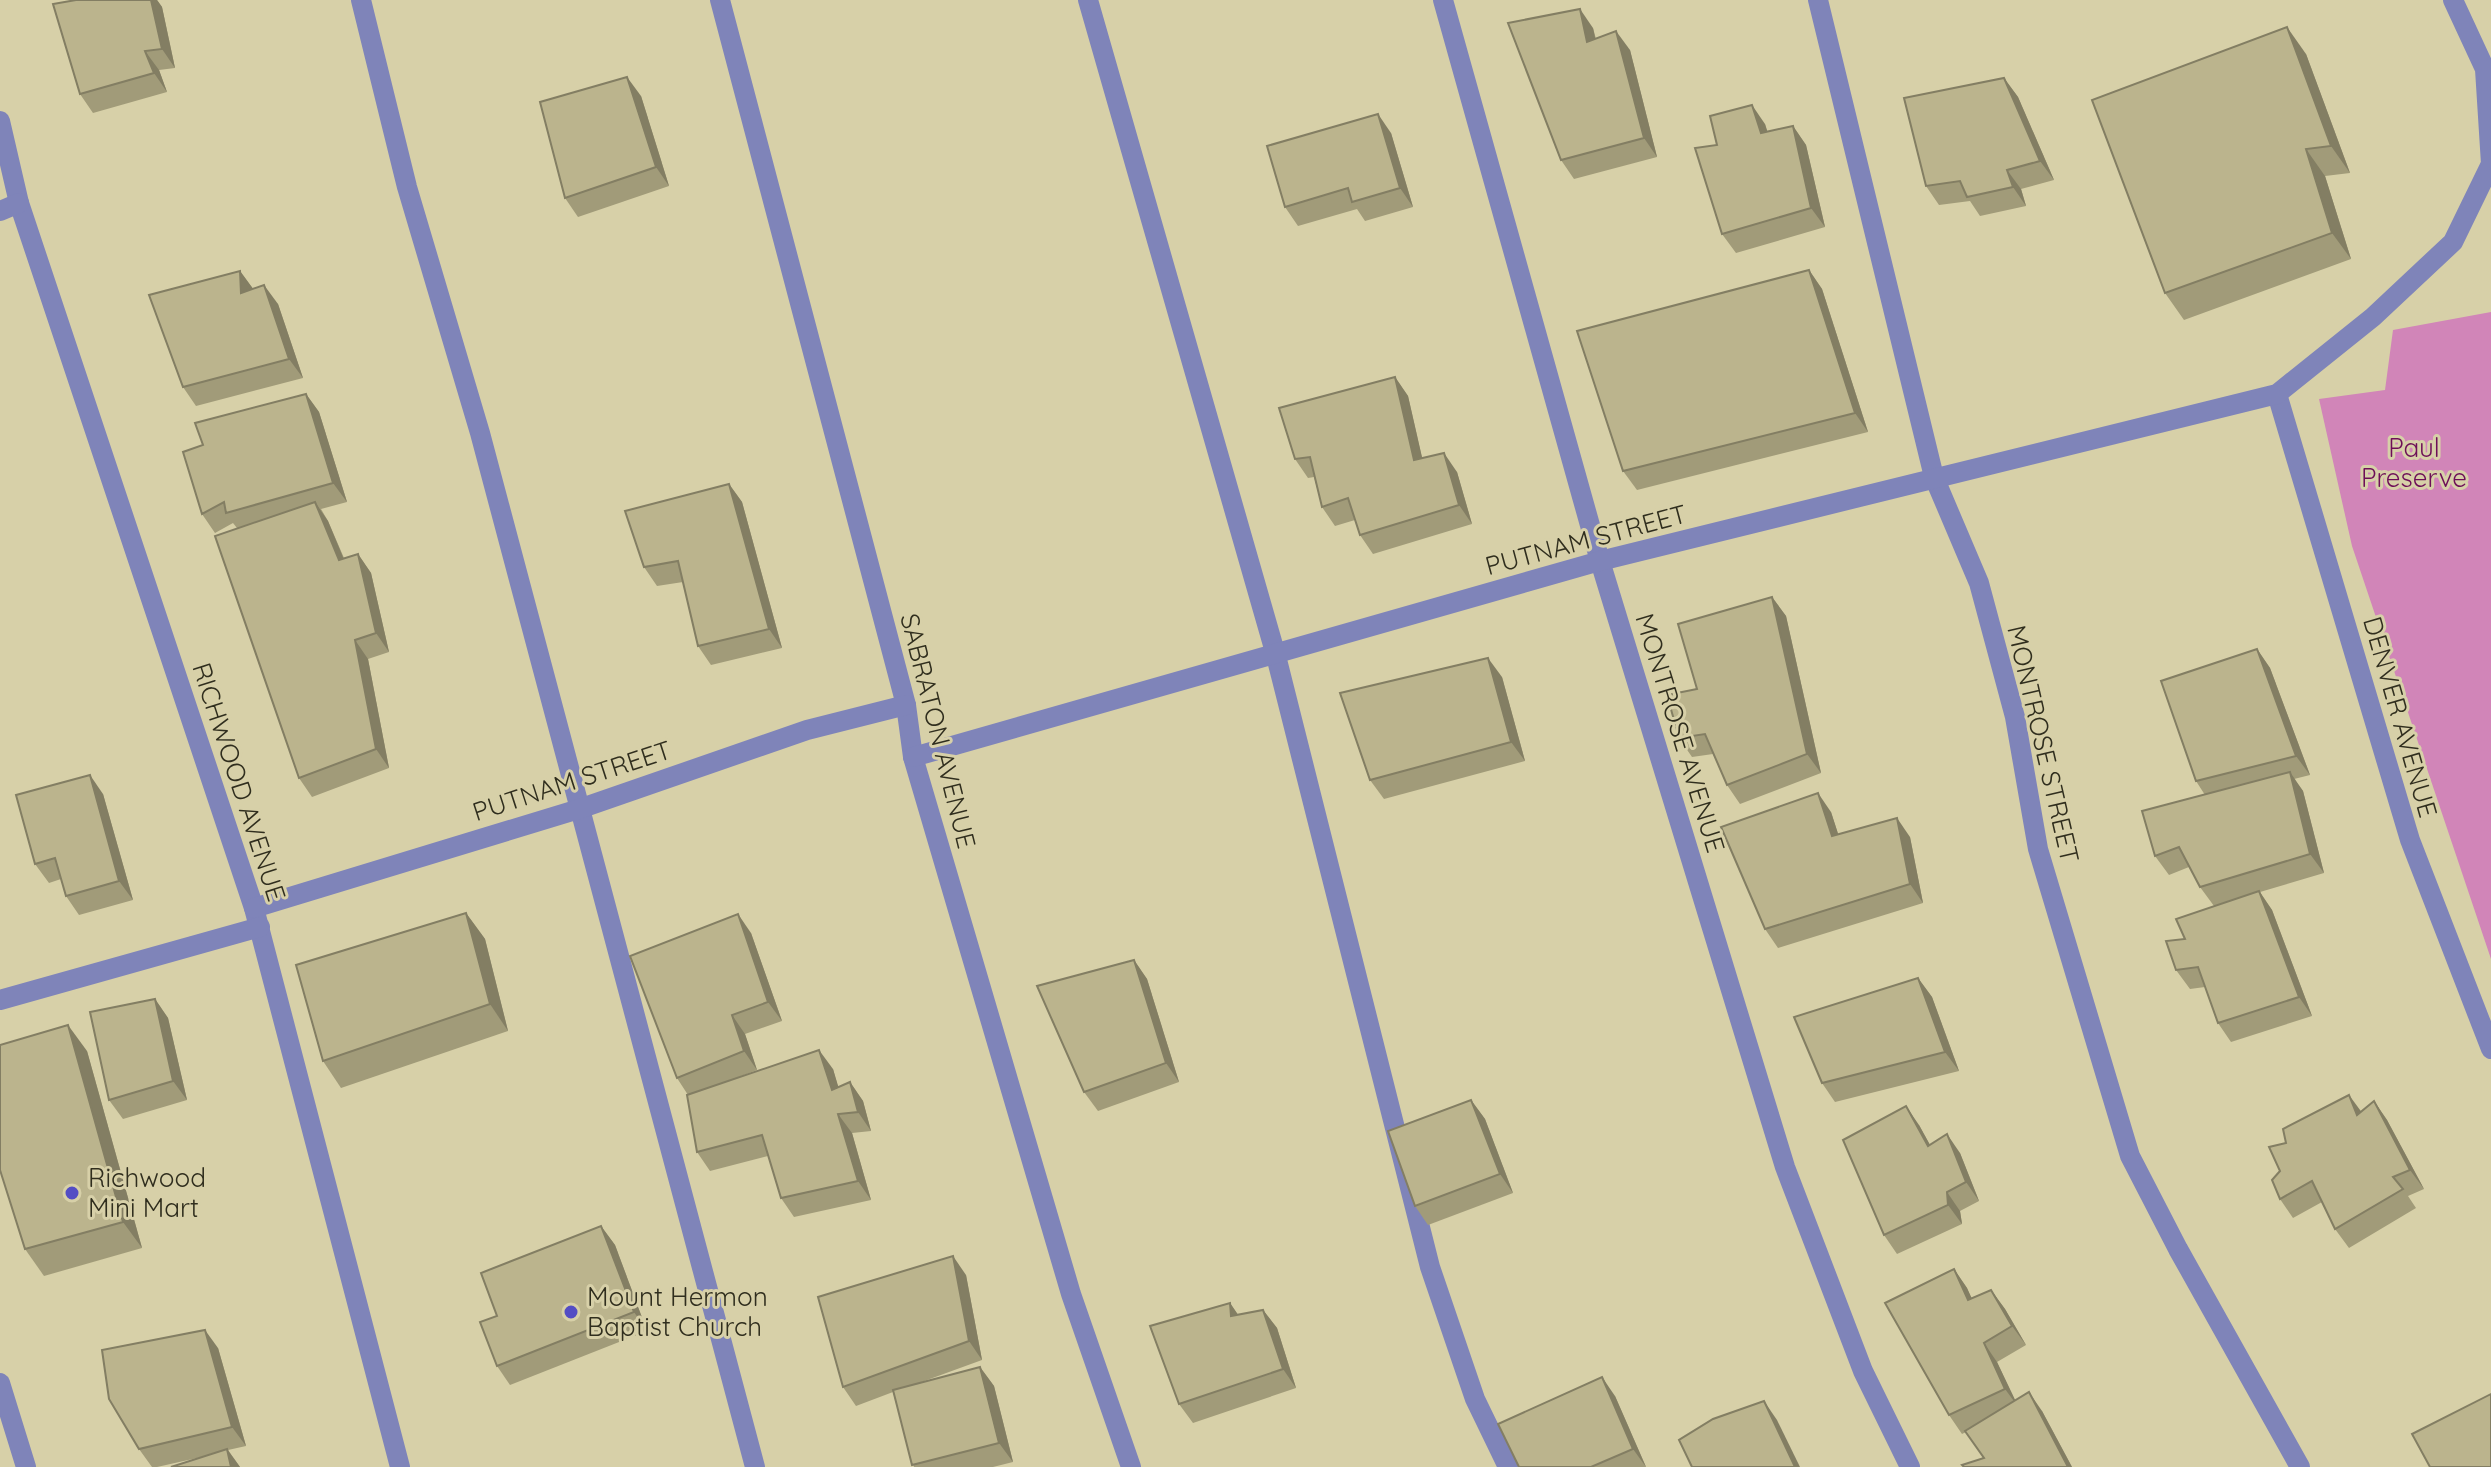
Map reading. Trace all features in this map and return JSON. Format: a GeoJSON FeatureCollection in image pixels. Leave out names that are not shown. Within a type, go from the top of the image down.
{"type":"FeatureCollection","features":[{"type":"Feature","properties":{"kind":"street"},"geometry":{"type":"LineString","coordinates":[[361,0],[407,187],[480,433],[755,1467]]}},
{"type":"Feature","properties":{"kind":"street","name":"SABRATON AVENUE"},"geometry":{"type":"LineString","coordinates":[[720,0],[906,705],[913,757],[1071,1294],[1131,1467]]}},
{"type":"Feature","properties":{"kind":"street"},"geometry":{"type":"LineString","coordinates":[[1088,0],[1275,652],[1430,1267],[1475,1399],[1508,1467]]}},
{"type":"Feature","properties":{"kind":"street","name":"MONTROSE AVENUE"},"geometry":{"type":"LineString","coordinates":[[1443,0],[1600,561],[1785,1167],[1863,1371],[1910,1467]]}},
{"type":"Feature","properties":{"kind":"street","name":"MONTROSE STREET"},"geometry":{"type":"LineString","coordinates":[[1818,0],[1934,477],[1979,583],[2015,717],[2038,849],[2130,1156],[2178,1249],[2300,1467]]}},
{"type":"Feature","properties":{"kind":"street"},"geometry":{"type":"LineString","coordinates":[[2277,394],[2373,317],[2453,242],[2491,164],[2485,69],[2453,0]]}},
{"type":"Feature","properties":{"kind":"street","name":"RICHWOOD AVENUE"},"geometry":{"type":"LineString","coordinates":[[0,121],[10,207],[257,918],[400,1467]]}},
{"type":"Feature","properties":{"kind":"street","name":"PUTNAM STREET"},"geometry":{"type":"LineString","coordinates":[[913,757],[1600,561],[2277,394]]}},
{"type":"Feature","properties":{"kind":"street","name":"DENVER AVENUE"},"geometry":{"type":"LineString","coordinates":[[2277,394],[2410,840],[2491,1049]]}},
{"type":"Feature","properties":{"kind":"street","name":"PUTNAM STREET"},"geometry":{"type":"LineString","coordinates":[[0,1000],[257,918],[807,730],[906,705]]}},
{"type":"Feature","properties":{"kind":"street"},"geometry":{"type":"LineString","coordinates":[[0,1383],[26,1467]]}},
{"type":"Feature","properties":{"kind":"green space","name":"Paul Preserve"},"geometry":{"type":"Polygon","coordinates":[[[2491,312],[2491,959],[2352,546],[2319,399],[2385,390],[2393,330],[2491,312]]]}},
{"type":"Feature","properties":{"kind":"building"},"geometry":{"type":"Polygon","coordinates":[[[76,0],[151,0],[162,49],[145,51],[154,73],[80,94],[53,4],[76,0]]]}},
{"type":"Feature","properties":{"kind":"building"},"geometry":{"type":"Polygon","coordinates":[[[1580,9],[1587,42],[1616,31],[1644,138],[1561,160],[1508,23],[1580,9]]]}},
{"type":"Feature","properties":{"kind":"building"},"geometry":{"type":"Polygon","coordinates":[[[2287,27],[2331,146],[2306,149],[2332,233],[2165,293],[2092,100],[2287,27]]]}},
{"type":"Feature","properties":{"kind":"building"},"geometry":{"type":"Polygon","coordinates":[[[627,77],[656,167],[565,198],[540,102],[627,77]]]}},
{"type":"Feature","properties":{"kind":"building"},"geometry":{"type":"Polygon","coordinates":[[[2004,78],[2040,161],[2007,170],[2013,187],[1967,197],[1960,181],[1926,186],[1904,98],[2004,78]]]}},
{"type":"Feature","properties":{"kind":"building"},"geometry":{"type":"Polygon","coordinates":[[[1752,105],[1761,133],[1793,126],[1811,208],[1722,234],[1695,148],[1717,145],[1710,116],[1752,105]]]}},
{"type":"Feature","properties":{"kind":"building"},"geometry":{"type":"Polygon","coordinates":[[[1378,114],[1400,188],[1352,202],[1348,188],[1285,207],[1267,146],[1378,114]]]}},
{"type":"Feature","properties":{"kind":"building"},"geometry":{"type":"Polygon","coordinates":[[[1809,270],[1855,413],[1623,471],[1577,331],[1809,270]]]}},
{"type":"Feature","properties":{"kind":"building"},"geometry":{"type":"Polygon","coordinates":[[[240,271],[241,293],[264,285],[289,359],[183,387],[149,295],[240,271]]]}},
{"type":"Feature","properties":{"kind":"building"},"geometry":{"type":"Polygon","coordinates":[[[1395,377],[1414,460],[1444,453],[1459,505],[1360,535],[1348,498],[1322,507],[1310,457],[1295,459],[1279,408],[1395,377]]]}},
{"type":"Feature","properties":{"kind":"building"},"geometry":{"type":"Polygon","coordinates":[[[306,394],[333,483],[226,513],[224,502],[202,514],[183,452],[203,445],[195,423],[306,394]]]}},
{"type":"Feature","properties":{"kind":"building"},"geometry":{"type":"Polygon","coordinates":[[[729,484],[769,629],[698,646],[678,561],[644,567],[625,511],[729,484]]]}},
{"type":"Feature","properties":{"kind":"building"},"geometry":{"type":"Polygon","coordinates":[[[315,502],[339,560],[358,554],[376,633],[355,640],[376,749],[299,778],[215,536],[315,502]]]}},
{"type":"Feature","properties":{"kind":"building"},"geometry":{"type":"Polygon","coordinates":[[[1772,597],[1807,754],[1727,785],[1705,734],[1679,738],[1667,695],[1697,689],[1678,624],[1772,597]]]}},
{"type":"Feature","properties":{"kind":"building"},"geometry":{"type":"Polygon","coordinates":[[[2257,649],[2296,756],[2196,781],[2161,681],[2257,649]]]}},
{"type":"Feature","properties":{"kind":"building"},"geometry":{"type":"Polygon","coordinates":[[[1488,658],[1511,742],[1370,780],[1340,693],[1488,658]]]}},
{"type":"Feature","properties":{"kind":"building"},"geometry":{"type":"Polygon","coordinates":[[[2290,772],[2310,854],[2200,887],[2179,847],[2155,856],[2142,811],[2290,772]]]}},
{"type":"Feature","properties":{"kind":"building"},"geometry":{"type":"Polygon","coordinates":[[[90,775],[119,881],[66,896],[55,858],[35,864],[16,795],[90,775]]]}},
{"type":"Feature","properties":{"kind":"building"},"geometry":{"type":"Polygon","coordinates":[[[1818,793],[1832,836],[1897,818],[1910,884],[1765,929],[1721,827],[1818,793]]]}},
{"type":"Feature","properties":{"kind":"building"},"geometry":{"type":"Polygon","coordinates":[[[2259,891],[2299,997],[2218,1023],[2198,967],[2176,970],[2166,941],[2185,939],[2176,919],[2259,891]]]}},
{"type":"Feature","properties":{"kind":"building"},"geometry":{"type":"Polygon","coordinates":[[[466,913],[490,1004],[323,1061],[296,965],[466,913]]]}},
{"type":"Feature","properties":{"kind":"building"},"geometry":{"type":"Polygon","coordinates":[[[738,914],[768,1002],[732,1015],[744,1051],[677,1078],[630,956],[738,914]]]}},
{"type":"Feature","properties":{"kind":"building"},"geometry":{"type":"Polygon","coordinates":[[[1134,960],[1166,1063],[1084,1092],[1037,986],[1134,960]]]}},
{"type":"Feature","properties":{"kind":"building"},"geometry":{"type":"Polygon","coordinates":[[[1918,978],[1945,1052],[1822,1083],[1794,1017],[1918,978]]]}},
{"type":"Feature","properties":{"kind":"building"},"geometry":{"type":"Polygon","coordinates":[[[155,999],[173,1081],[109,1100],[90,1012],[155,999]]]}},
{"type":"Feature","properties":{"kind":"building","name":"Richwood Mini Mart"},"geometry":{"type":"Polygon","coordinates":[[[68,1025],[123,1222],[25,1249],[0,1170],[0,1045],[68,1025]]]}},
{"type":"Feature","properties":{"kind":"building"},"geometry":{"type":"Polygon","coordinates":[[[819,1050],[832,1090],[850,1082],[858,1112],[838,1114],[858,1181],[781,1198],[762,1135],[697,1152],[687,1095],[819,1050]]]}},
{"type":"Feature","properties":{"kind":"building"},"geometry":{"type":"Polygon","coordinates":[[[2349,1095],[2357,1115],[2374,1101],[2410,1170],[2393,1177],[2403,1189],[2335,1229],[2312,1181],[2280,1199],[2272,1180],[2280,1171],[2269,1147],[2286,1143],[2283,1129],[2349,1095]]]}},
{"type":"Feature","properties":{"kind":"building"},"geometry":{"type":"Polygon","coordinates":[[[1471,1100],[1500,1174],[1415,1206],[1388,1131],[1471,1100]]]}},
{"type":"Feature","properties":{"kind":"building"},"geometry":{"type":"Polygon","coordinates":[[[1906,1106],[1928,1146],[1947,1134],[1966,1182],[1947,1192],[1948,1205],[1884,1235],[1843,1140],[1906,1106]]]}},
{"type":"Feature","properties":{"kind":"building","name":"Mount Hermon Baptist Church"},"geometry":{"type":"Polygon","coordinates":[[[601,1226],[634,1312],[497,1366],[480,1322],[497,1316],[481,1273],[601,1226]]]}},
{"type":"Feature","properties":{"kind":"building"},"geometry":{"type":"Polygon","coordinates":[[[953,1256],[969,1341],[843,1387],[818,1297],[953,1256]]]}},
{"type":"Feature","properties":{"kind":"building"},"geometry":{"type":"Polygon","coordinates":[[[1954,1269],[1968,1300],[1991,1290],[2012,1326],[1984,1343],[2005,1389],[1949,1415],[1885,1303],[1954,1269]]]}},
{"type":"Feature","properties":{"kind":"building"},"geometry":{"type":"Polygon","coordinates":[[[1230,1303],[1231,1316],[1263,1310],[1283,1369],[1179,1404],[1150,1326],[1230,1303]]]}},
{"type":"Feature","properties":{"kind":"building"},"geometry":{"type":"Polygon","coordinates":[[[205,1330],[232,1427],[139,1449],[109,1399],[102,1350],[205,1330]]]}},
{"type":"Feature","properties":{"kind":"building"},"geometry":{"type":"Polygon","coordinates":[[[980,1367],[999,1443],[912,1465],[893,1390],[980,1367]]]}},
{"type":"Feature","properties":{"kind":"building"},"geometry":{"type":"Polygon","coordinates":[[[1602,1377],[1633,1449],[1591,1467],[1519,1467],[1498,1424],[1602,1377]]]}},
{"type":"Feature","properties":{"kind":"building"},"geometry":{"type":"Polygon","coordinates":[[[2029,1392],[2068,1467],[1964,1467],[1962,1465],[1984,1458],[1965,1431],[2029,1392]]]}},
{"type":"Feature","properties":{"kind":"building"},"geometry":{"type":"Polygon","coordinates":[[[2491,1394],[2491,1467],[2430,1467],[2412,1434],[2491,1394]]]}},
{"type":"Feature","properties":{"kind":"building"},"geometry":{"type":"Polygon","coordinates":[[[1764,1401],[1795,1467],[1692,1467],[1679,1440],[1713,1419],[1764,1401]]]}},
{"type":"Feature","properties":{"kind":"building"},"geometry":{"type":"Polygon","coordinates":[[[227,1449],[231,1467],[171,1467],[227,1449]]]}},
{"type":"Feature","properties":{"kind":"place","name":"Richwood Mini Mart"},"geometry":{"type":"Point","coordinates":[72,1193]}},
{"type":"Feature","properties":{"kind":"place","name":"Mount Hermon Baptist Church"},"geometry":{"type":"Point","coordinates":[571,1312]}}]}
